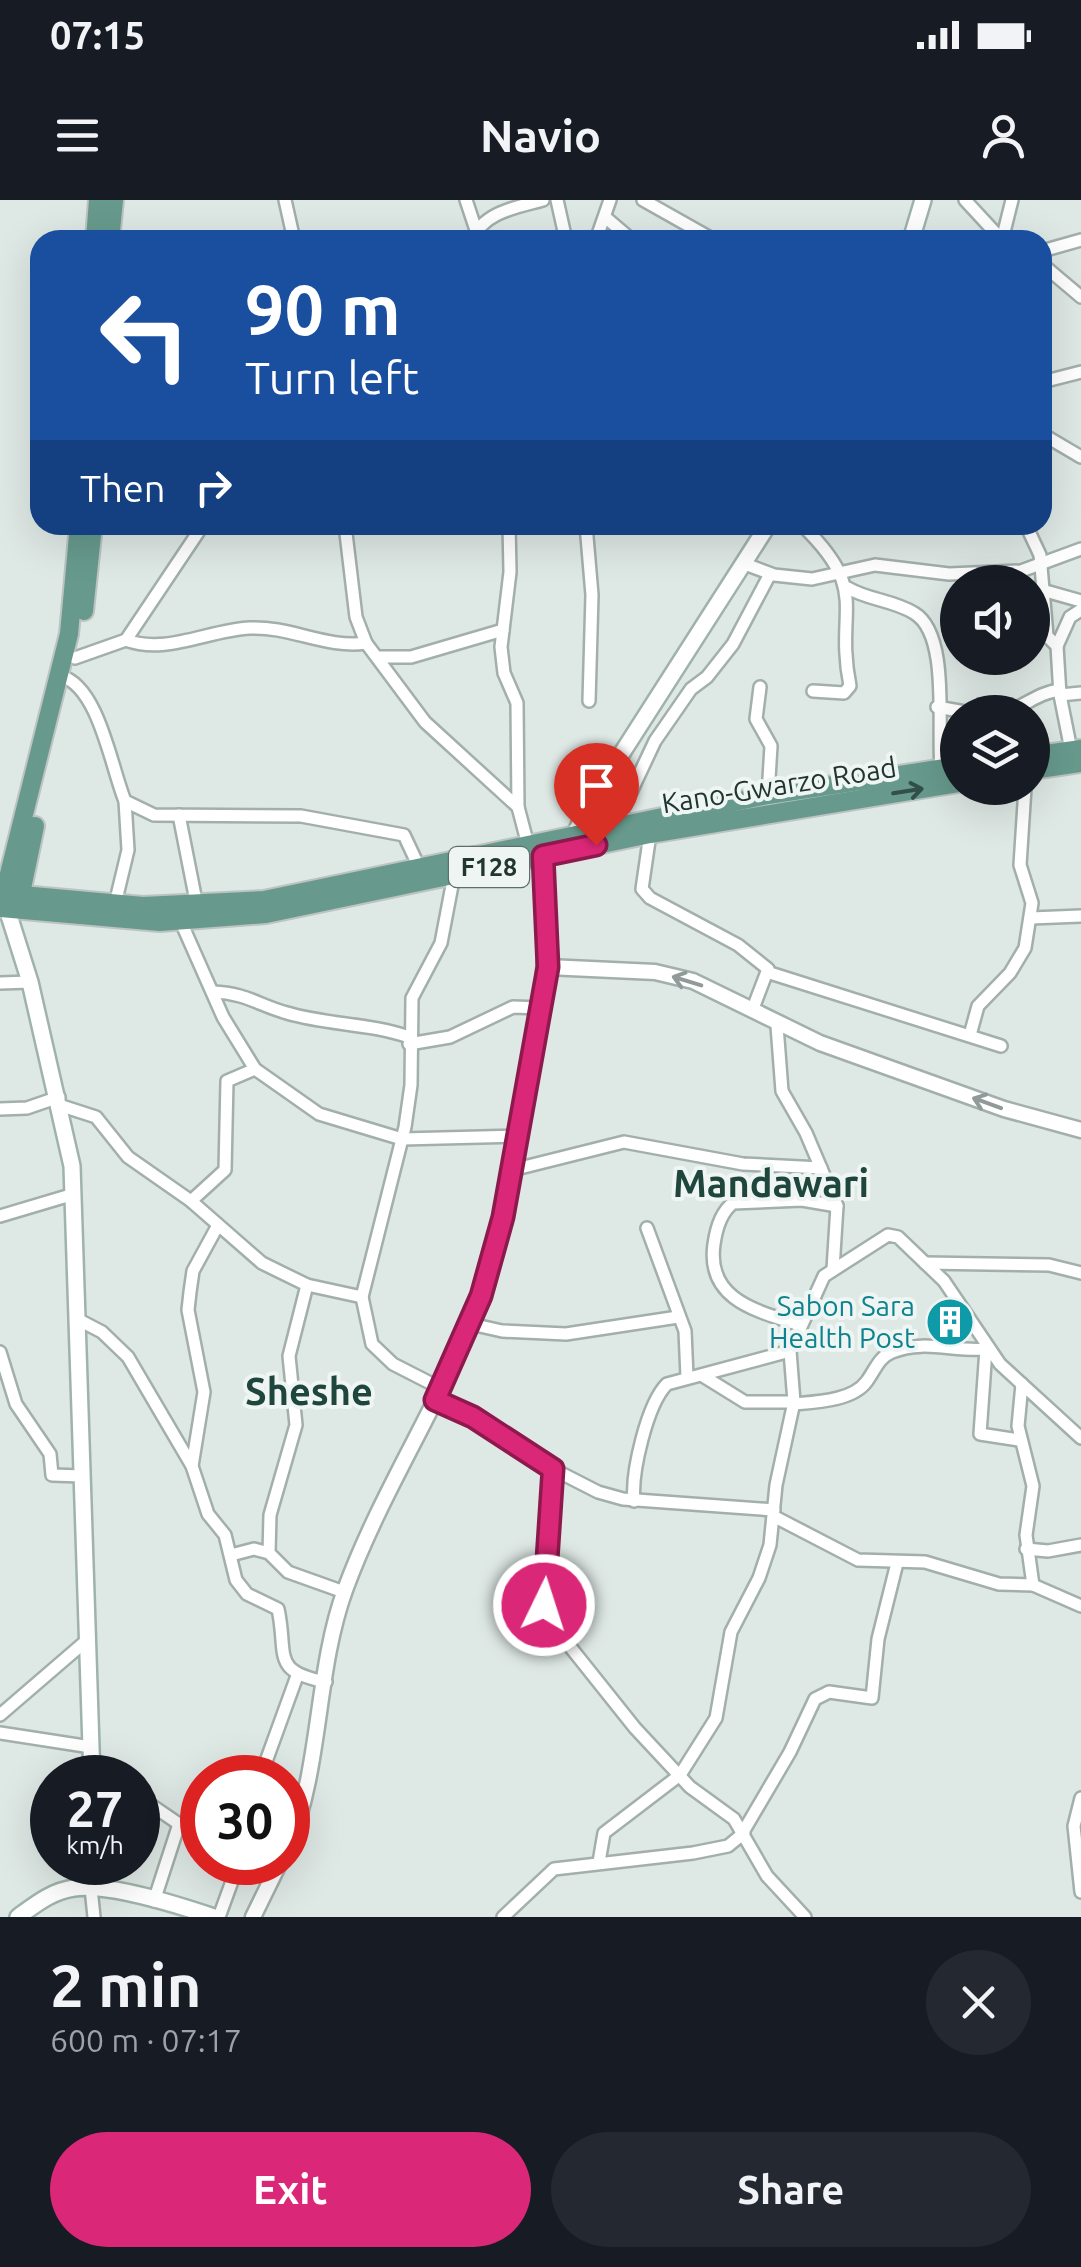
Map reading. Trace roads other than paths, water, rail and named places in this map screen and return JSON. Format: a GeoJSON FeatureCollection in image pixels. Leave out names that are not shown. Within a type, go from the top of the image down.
{"type":"FeatureCollection","features":[{"type":"Feature","properties":{"kind":"main road"},"geometry":{"type":"LineString","coordinates":[[96,230],[98,200]]}},
{"type":"Feature","properties":{"kind":"main road"},"geometry":{"type":"LineString","coordinates":[[111,230],[114,200]]}},
{"type":"Feature","properties":{"kind":"main road"},"geometry":{"type":"LineString","coordinates":[[914,230],[924,200]]}},
{"type":"Feature","properties":{"kind":"main road"},"geometry":{"type":"LineString","coordinates":[[78,535],[66,677],[10,905],[60,1102],[74,1194],[91,1755]]}},
{"type":"Feature","properties":{"kind":"main road"},"geometry":{"type":"LineString","coordinates":[[66,677],[75,658],[91,535]]}},
{"type":"Feature","properties":{"kind":"main road"},"geometry":{"type":"LineString","coordinates":[[570,843],[762,535]]}},
{"type":"Feature","properties":{"kind":"main road"},"geometry":{"type":"LineString","coordinates":[[1050,758],[1078,761]]}},
{"type":"Feature","properties":{"kind":"main road"},"geometry":{"type":"LineString","coordinates":[[1050,766],[1078,761]]}},
{"type":"Feature","properties":{"kind":"main road","name":"Kano-Gwarzo Road"},"geometry":{"type":"LineString","coordinates":[[10,905],[197,906],[283,897],[419,867],[650,834],[940,769]]}},
{"type":"Feature","properties":{"kind":"main road","name":"Kano-Gwarzo Road"},"geometry":{"type":"LineString","coordinates":[[570,843],[615,826],[768,795],[940,784]]}},
{"type":"Feature","properties":{"kind":"main road","name":"Kano-Gwarzo Road"},"geometry":{"type":"LineString","coordinates":[[10,905],[181,922],[266,914],[454,875],[537,848]]}},
{"type":"Feature","properties":{"kind":"main road"},"geometry":{"type":"LineString","coordinates":[[26,1914],[61,1892],[91,1888],[216,1917]]}},
{"type":"Feature","properties":{"kind":"street"},"geometry":{"type":"LineString","coordinates":[[285,200],[292,230]]}},
{"type":"Feature","properties":{"kind":"street"},"geometry":{"type":"LineString","coordinates":[[466,200],[474,230]]}},
{"type":"Feature","properties":{"kind":"street"},"geometry":{"type":"LineString","coordinates":[[481,230],[502,212],[543,200]]}},
{"type":"Feature","properties":{"kind":"street"},"geometry":{"type":"LineString","coordinates":[[557,200],[564,230]]}},
{"type":"Feature","properties":{"kind":"street"},"geometry":{"type":"LineString","coordinates":[[600,230],[610,200]]}},
{"type":"Feature","properties":{"kind":"street"},"geometry":{"type":"LineString","coordinates":[[643,200],[685,230]]}},
{"type":"Feature","properties":{"kind":"street"},"geometry":{"type":"LineString","coordinates":[[965,200],[993,230]]}},
{"type":"Feature","properties":{"kind":"street"},"geometry":{"type":"LineString","coordinates":[[1004,230],[1012,200]]}},
{"type":"Feature","properties":{"kind":"street"},"geometry":{"type":"LineString","coordinates":[[606,217],[621,230]]}},
{"type":"Feature","properties":{"kind":"street"},"geometry":{"type":"LineString","coordinates":[[1052,248],[1081,240]]}},
{"type":"Feature","properties":{"kind":"street"},"geometry":{"type":"LineString","coordinates":[[1052,272],[1081,297]]}},
{"type":"Feature","properties":{"kind":"street"},"geometry":{"type":"LineString","coordinates":[[1052,379],[1081,372]]}},
{"type":"Feature","properties":{"kind":"street"},"geometry":{"type":"LineString","coordinates":[[1052,440],[1081,457]]}},
{"type":"Feature","properties":{"kind":"street"},"geometry":{"type":"LineString","coordinates":[[126,640],[196,535]]}},
{"type":"Feature","properties":{"kind":"street"},"geometry":{"type":"LineString","coordinates":[[309,1755],[344,1592],[377,1507],[438,1394],[470,1324],[503,1217],[548,967],[537,848],[518,806],[425,722],[380,657],[366,644],[356,617],[346,535]]}},
{"type":"Feature","properties":{"kind":"street"},"geometry":{"type":"LineString","coordinates":[[509,535],[510,572],[501,659],[517,703],[518,806]]}},
{"type":"Feature","properties":{"kind":"street"},"geometry":{"type":"LineString","coordinates":[[587,535],[592,595],[589,701]]}},
{"type":"Feature","properties":{"kind":"street"},"geometry":{"type":"LineString","coordinates":[[810,535],[841,573],[848,588],[846,664],[850,686],[844,693],[812,692]]}},
{"type":"Feature","properties":{"kind":"street"},"geometry":{"type":"LineString","coordinates":[[1032,535],[1038,546],[1040,565],[1059,553],[1081,548]]}},
{"type":"Feature","properties":{"kind":"street"},"geometry":{"type":"LineString","coordinates":[[745,564],[770,574],[812,579],[864,566],[940,572]]}},
{"type":"Feature","properties":{"kind":"street"},"geometry":{"type":"LineString","coordinates":[[615,826],[655,741],[691,689],[732,644],[770,574]]}},
{"type":"Feature","properties":{"kind":"street"},"geometry":{"type":"LineString","coordinates":[[848,588],[902,606],[924,620],[938,645],[940,723]]}},
{"type":"Feature","properties":{"kind":"street"},"geometry":{"type":"LineString","coordinates":[[1050,592],[1081,601]]}},
{"type":"Feature","properties":{"kind":"street"},"geometry":{"type":"LineString","coordinates":[[1078,761],[1060,692],[1057,646],[1070,617],[1081,610]]}},
{"type":"Feature","properties":{"kind":"street"},"geometry":{"type":"LineString","coordinates":[[75,658],[126,640],[158,646],[250,628],[282,629],[353,646],[366,644]]}},
{"type":"Feature","properties":{"kind":"street"},"geometry":{"type":"LineString","coordinates":[[380,657],[411,658],[502,630]]}},
{"type":"Feature","properties":{"kind":"street"},"geometry":{"type":"LineString","coordinates":[[1050,639],[1057,646]]}},
{"type":"Feature","properties":{"kind":"street"},"geometry":{"type":"LineString","coordinates":[[66,677],[94,708],[125,801],[128,850],[115,904]]}},
{"type":"Feature","properties":{"kind":"street"},"geometry":{"type":"LineString","coordinates":[[760,686],[756,719],[772,746],[768,795]]}},
{"type":"Feature","properties":{"kind":"street"},"geometry":{"type":"LineString","coordinates":[[1034,695],[1081,693]]}},
{"type":"Feature","properties":{"kind":"street"},"geometry":{"type":"LineString","coordinates":[[125,801],[154,815],[301,816],[404,835],[419,867]]}},
{"type":"Feature","properties":{"kind":"street"},"geometry":{"type":"LineString","coordinates":[[970,1035],[978,1006],[1010,973],[1026,948],[1032,903],[1020,865],[1024,805]]}},
{"type":"Feature","properties":{"kind":"street"},"geometry":{"type":"LineString","coordinates":[[179,815],[197,906]]}},
{"type":"Feature","properties":{"kind":"street"},"geometry":{"type":"LineString","coordinates":[[650,834],[642,889],[738,944],[770,973],[1001,1046]]}},
{"type":"Feature","properties":{"kind":"street"},"geometry":{"type":"LineString","coordinates":[[454,875],[441,944],[412,998],[411,1084],[402,1139],[362,1297],[372,1344],[393,1364],[473,1417],[553,1469],[598,1492],[634,1501],[774,1514],[842,1554],[875,1564],[926,1562],[999,1584],[1033,1585],[1081,1606]]}},
{"type":"Feature","properties":{"kind":"street"},"geometry":{"type":"LineString","coordinates":[[1031,918],[1081,916]]}},
{"type":"Feature","properties":{"kind":"street"},"geometry":{"type":"LineString","coordinates":[[181,922],[254,1068],[319,1114],[402,1139],[518,1136]]}},
{"type":"Feature","properties":{"kind":"street"},"geometry":{"type":"LineString","coordinates":[[548,967],[655,972],[694,981],[778,1026],[1004,1109],[1081,1130]]}},
{"type":"Feature","properties":{"kind":"street"},"geometry":{"type":"LineString","coordinates":[[752,1011],[770,973]]}},
{"type":"Feature","properties":{"kind":"street"},"geometry":{"type":"LineString","coordinates":[[0,983],[30,982]]}},
{"type":"Feature","properties":{"kind":"street"},"geometry":{"type":"LineString","coordinates":[[213,992],[250,996],[282,1012],[380,1027],[409,1040],[450,1036],[514,1007],[540,1008]]}},
{"type":"Feature","properties":{"kind":"street"},"geometry":{"type":"LineString","coordinates":[[778,1026],[782,1092],[837,1206],[833,1269]]}},
{"type":"Feature","properties":{"kind":"street"},"geometry":{"type":"LineString","coordinates":[[191,1201],[225,1170],[227,1082],[254,1068]]}},
{"type":"Feature","properties":{"kind":"street"},"geometry":{"type":"LineString","coordinates":[[0,1110],[60,1102],[96,1117],[128,1157],[191,1201],[262,1262],[308,1284],[362,1297]]}},
{"type":"Feature","properties":{"kind":"street"},"geometry":{"type":"LineString","coordinates":[[512,1170],[624,1142],[743,1164],[820,1168]]}},
{"type":"Feature","properties":{"kind":"street"},"geometry":{"type":"LineString","coordinates":[[0,1216],[74,1194]]}},
{"type":"Feature","properties":{"kind":"street"},"geometry":{"type":"LineString","coordinates":[[800,1325],[736,1302],[720,1286],[712,1260],[715,1236],[725,1210],[733,1203],[802,1200],[837,1206]]}},
{"type":"Feature","properties":{"kind":"street"},"geometry":{"type":"LineString","coordinates":[[192,1466],[204,1392],[188,1310],[193,1271],[217,1227]]}},
{"type":"Feature","properties":{"kind":"street"},"geometry":{"type":"LineString","coordinates":[[647,1228],[685,1331],[687,1377]]}},
{"type":"Feature","properties":{"kind":"street"},"geometry":{"type":"LineString","coordinates":[[599,1862],[604,1833],[680,1776],[716,1718],[732,1632],[759,1578],[774,1514],[794,1403],[790,1351],[824,1276],[888,1235],[898,1237],[944,1281],[986,1349],[1081,1438]]}},
{"type":"Feature","properties":{"kind":"street"},"geometry":{"type":"LineString","coordinates":[[925,1263],[1049,1264],[1081,1272]]}},
{"type":"Feature","properties":{"kind":"street"},"geometry":{"type":"LineString","coordinates":[[269,1552],[270,1515],[296,1425],[288,1356],[308,1284]]}},
{"type":"Feature","properties":{"kind":"street"},"geometry":{"type":"LineString","coordinates":[[470,1324],[502,1331],[566,1334],[678,1317]]}},
{"type":"Feature","properties":{"kind":"street"},"geometry":{"type":"LineString","coordinates":[[79,1320],[102,1332],[128,1356],[192,1466],[208,1514],[224,1535],[236,1580],[247,1594],[278,1609],[286,1664],[297,1676],[326,1682]]}},
{"type":"Feature","properties":{"kind":"street"},"geometry":{"type":"LineString","coordinates":[[703,1376],[745,1402],[827,1401],[861,1388],[880,1360],[898,1350],[929,1344],[986,1349]]}},
{"type":"Feature","properties":{"kind":"street"},"geometry":{"type":"LineString","coordinates":[[986,1349],[980,1434],[1019,1440]]}},
{"type":"Feature","properties":{"kind":"street"},"geometry":{"type":"LineString","coordinates":[[634,1501],[634,1464],[659,1391],[674,1379],[703,1376],[790,1351]]}},
{"type":"Feature","properties":{"kind":"street"},"geometry":{"type":"LineString","coordinates":[[0,1352],[16,1404],[50,1454],[52,1475],[82,1476]]}},
{"type":"Feature","properties":{"kind":"street"},"geometry":{"type":"LineString","coordinates":[[1022,1384],[1019,1440],[1033,1486],[1026,1549],[1033,1585]]}},
{"type":"Feature","properties":{"kind":"street"},"geometry":{"type":"LineString","coordinates":[[553,1469],[544,1605],[566,1645],[680,1776],[744,1832],[767,1876],[805,1917]]}},
{"type":"Feature","properties":{"kind":"street"},"geometry":{"type":"LineString","coordinates":[[1026,1549],[1048,1551],[1081,1545]]}},
{"type":"Feature","properties":{"kind":"street"},"geometry":{"type":"LineString","coordinates":[[231,1556],[254,1549],[269,1552],[288,1572],[344,1592]]}},
{"type":"Feature","properties":{"kind":"street"},"geometry":{"type":"LineString","coordinates":[[503,1917],[554,1869],[694,1854],[728,1846],[744,1832],[815,1699],[829,1692],[871,1699],[878,1639],[897,1563]]}},
{"type":"Feature","properties":{"kind":"street"},"geometry":{"type":"LineString","coordinates":[[0,1715],[86,1640]]}},
{"type":"Feature","properties":{"kind":"street"},"geometry":{"type":"LineString","coordinates":[[268,1755],[297,1676]]}},
{"type":"Feature","properties":{"kind":"street"},"geometry":{"type":"LineString","coordinates":[[0,1733],[90,1748]]}},
{"type":"Feature","properties":{"kind":"street"},"geometry":{"type":"LineString","coordinates":[[1081,1798],[1081,1892]]}},
{"type":"Feature","properties":{"kind":"street"},"geometry":{"type":"LineString","coordinates":[[154,1901],[178,1824],[160,1811]]}},
{"type":"Feature","properties":{"kind":"street"},"geometry":{"type":"LineString","coordinates":[[216,1917],[229,1885]]}},
{"type":"Feature","properties":{"kind":"street"},"geometry":{"type":"LineString","coordinates":[[253,1917],[269,1885]]}},
{"type":"Feature","properties":{"kind":"street"},"geometry":{"type":"LineString","coordinates":[[91,1888],[94,1917]]}},
{"type":"Feature","properties":{"kind":"place","name":"Sabon Sara Health Post"},"geometry":{"type":"Point","coordinates":[950,1322]}},
{"type":"Feature","properties":{"kind":"district","name":"Mandawari"},"geometry":{"type":"Point","coordinates":[771,1184]}},
{"type":"Feature","properties":{"kind":"district","name":"Sheshe"},"geometry":{"type":"Point","coordinates":[309,1392]}}]}
